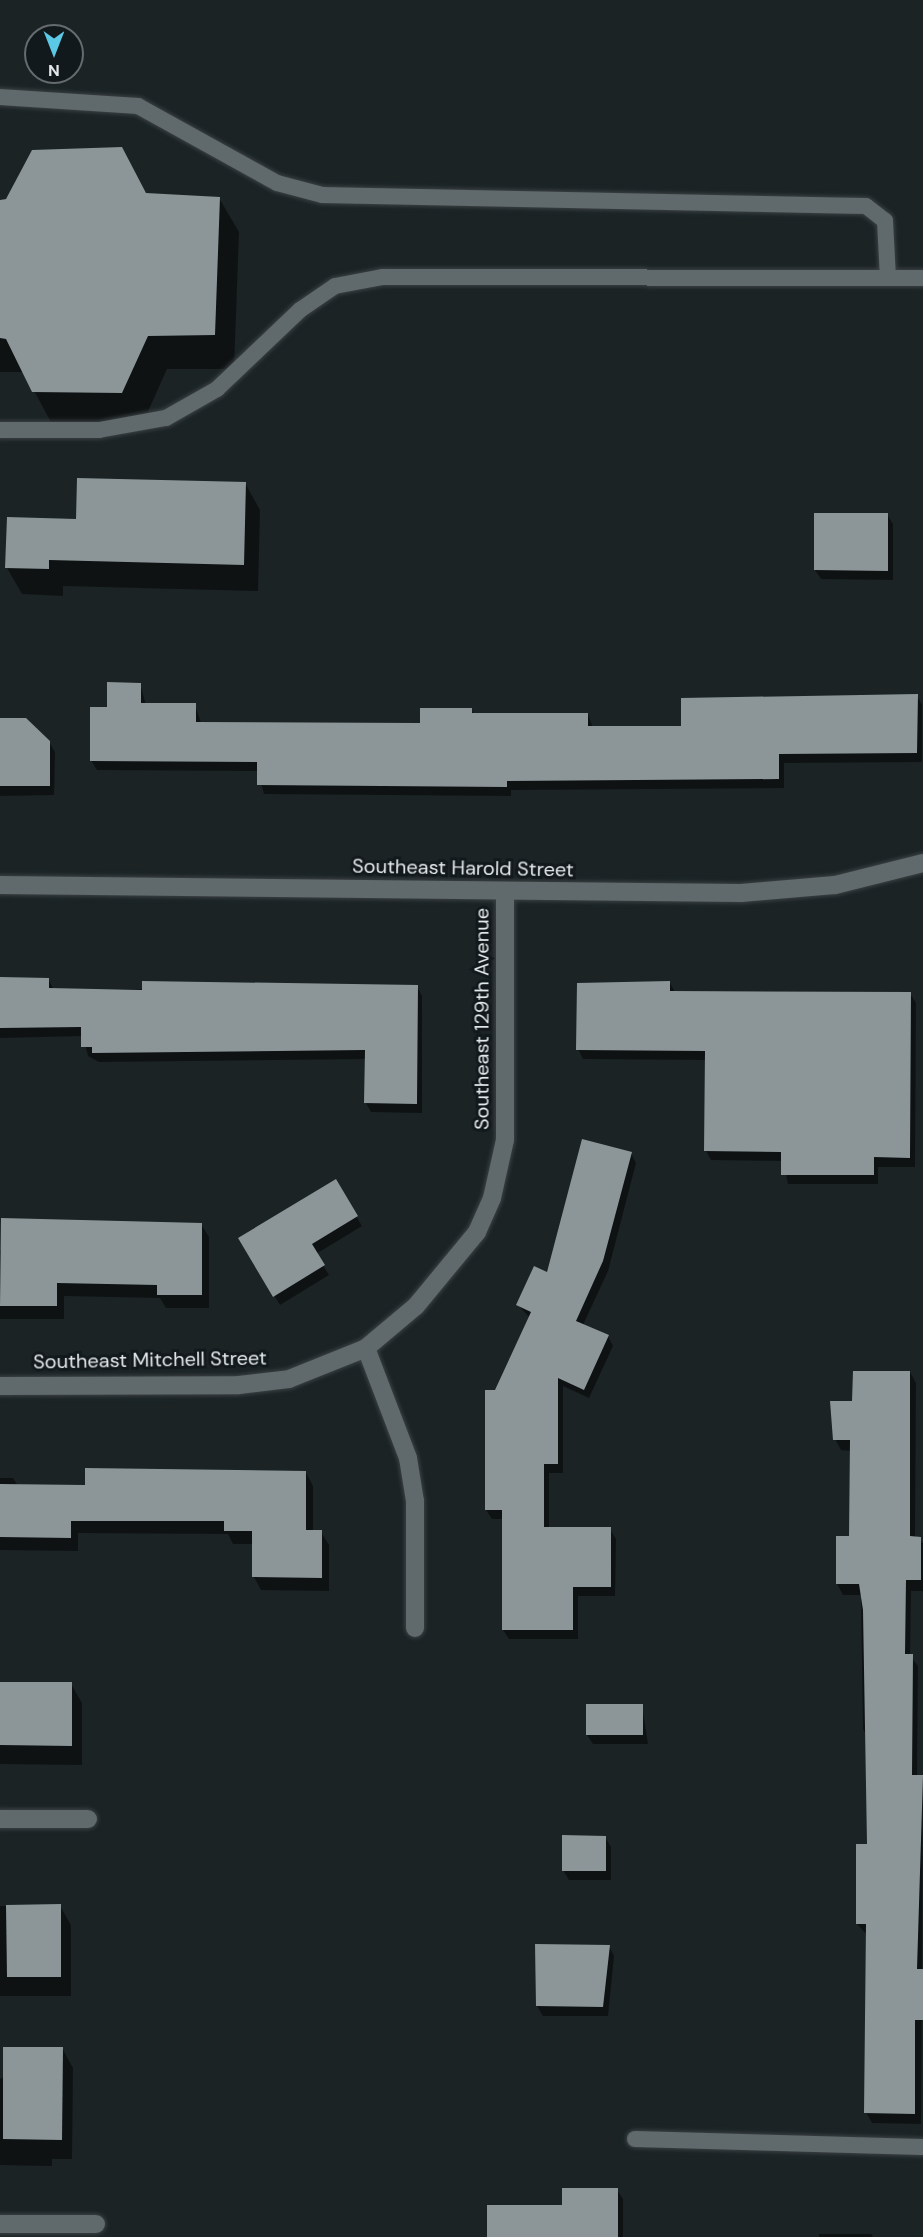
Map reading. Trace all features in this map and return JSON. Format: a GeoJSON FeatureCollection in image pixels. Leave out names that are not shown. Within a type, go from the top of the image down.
{"type":"FeatureCollection","features":[{"type":"Feature","properties":{"kind":"street","name":"Southeast Harold Street"},"geometry":{"type":"LineString","coordinates":[[0,885],[779,892],[853,882],[923,863]]}},
{"type":"Feature","properties":{"kind":"street","name":"Southeast 129th Avenue"},"geometry":{"type":"LineString","coordinates":[[366,1348],[451,1270],[492,1198],[505,1140],[508,1083],[505,891]]}},
{"type":"Feature","properties":{"kind":"street","name":"Southeast Mitchell Street"},"geometry":{"type":"LineString","coordinates":[[0,1386],[239,1385],[289,1379],[366,1348]]}},
{"type":"Feature","properties":{"kind":"street"},"geometry":{"type":"LineString","coordinates":[[366,1348],[408,1458],[415,1501],[415,1628]]}},
{"type":"Feature","properties":{"kind":"street"},"geometry":{"type":"LineString","coordinates":[[0,1819],[88,1819]]}},
{"type":"Feature","properties":{"kind":"street"},"geometry":{"type":"LineString","coordinates":[[0,2224],[96,2224]]}},
{"type":"Feature","properties":{"kind":"lane"},"geometry":{"type":"LineString","coordinates":[[0,97],[138,106],[226,158],[277,183],[322,195],[866,206],[885,221],[888,278]]}},
{"type":"Feature","properties":{"kind":"lane"},"geometry":{"type":"LineString","coordinates":[[0,430],[99,430],[166,418],[217,389],[300,310],[326,292],[383,277],[923,278]]}},
{"type":"Feature","properties":{"kind":"lane"},"geometry":{"type":"LineString","coordinates":[[635,2139],[923,2147]]}},
{"type":"Feature","properties":{"kind":"building"},"geometry":{"type":"Polygon","coordinates":[[[122,147],[146,193],[220,197],[215,335],[148,336],[122,393],[32,392],[6,339],[0,338],[0,200],[6,199],[32,150],[122,147]]]}},
{"type":"Feature","properties":{"kind":"building"},"geometry":{"type":"Polygon","coordinates":[[[77,478],[246,482],[244,565],[49,560],[49,569],[5,568],[7,517],[76,519],[77,478]]]}},
{"type":"Feature","properties":{"kind":"building"},"geometry":{"type":"Polygon","coordinates":[[[814,513],[888,513],[888,571],[814,570],[814,513]]]}},
{"type":"Feature","properties":{"kind":"building"},"geometry":{"type":"Polygon","coordinates":[[[107,682],[141,683],[141,703],[196,703],[196,722],[420,723],[420,708],[472,708],[472,713],[588,713],[588,726],[681,726],[681,698],[918,694],[917,753],[779,754],[779,779],[507,781],[507,787],[257,785],[257,762],[90,761],[90,707],[107,707],[107,682]]]}},
{"type":"Feature","properties":{"kind":"building"},"geometry":{"type":"Polygon","coordinates":[[[0,718],[26,718],[50,741],[50,786],[0,786],[0,718]]]}},
{"type":"Feature","properties":{"kind":"building"},"geometry":{"type":"Polygon","coordinates":[[[0,977],[49,978],[49,988],[142,990],[142,981],[418,985],[417,1104],[364,1103],[365,1050],[92,1053],[92,1047],[81,1047],[81,1027],[0,1028],[0,977]]]}},
{"type":"Feature","properties":{"kind":"building"},"geometry":{"type":"Polygon","coordinates":[[[670,981],[670,991],[911,992],[910,1158],[874,1157],[874,1175],[781,1175],[781,1152],[704,1151],[705,1051],[576,1050],[577,983],[670,981]]]}},
{"type":"Feature","properties":{"kind":"building"},"geometry":{"type":"Polygon","coordinates":[[[582,1139],[632,1152],[603,1261],[576,1321],[609,1335],[584,1390],[558,1378],[558,1464],[544,1464],[544,1527],[611,1527],[611,1587],[573,1587],[573,1630],[502,1630],[502,1510],[485,1510],[485,1390],[495,1390],[531,1312],[516,1305],[534,1266],[547,1272],[582,1139]]]}},
{"type":"Feature","properties":{"kind":"building"},"geometry":{"type":"Polygon","coordinates":[[[336,1179],[358,1216],[312,1244],[325,1265],[273,1297],[238,1238],[336,1179]]]}},
{"type":"Feature","properties":{"kind":"building"},"geometry":{"type":"Polygon","coordinates":[[[1,1218],[202,1223],[202,1295],[157,1295],[157,1285],[57,1283],[57,1306],[0,1306],[1,1218]]]}},
{"type":"Feature","properties":{"kind":"building"},"geometry":{"type":"Polygon","coordinates":[[[853,1371],[910,1371],[910,1536],[921,1537],[921,1580],[906,1580],[905,1654],[913,1654],[912,1775],[923,1775],[917,1969],[923,1969],[923,2020],[915,2020],[915,2114],[864,2113],[866,1924],[856,1924],[856,1844],[867,1844],[863,1610],[859,1584],[836,1584],[836,1536],[849,1536],[850,1440],[833,1440],[830,1401],[852,1401],[853,1371]]]}},
{"type":"Feature","properties":{"kind":"building"},"geometry":{"type":"Polygon","coordinates":[[[85,1468],[306,1471],[306,1530],[322,1530],[322,1578],[252,1577],[252,1531],[224,1531],[224,1521],[71,1521],[71,1538],[0,1537],[0,1484],[85,1485],[85,1468]]]}},
{"type":"Feature","properties":{"kind":"building"},"geometry":{"type":"Polygon","coordinates":[[[0,1682],[72,1682],[72,1746],[0,1745],[0,1682]]]}},
{"type":"Feature","properties":{"kind":"building"},"geometry":{"type":"Polygon","coordinates":[[[586,1704],[643,1704],[643,1735],[586,1735],[586,1704]]]}},
{"type":"Feature","properties":{"kind":"building"},"geometry":{"type":"Polygon","coordinates":[[[562,1835],[606,1836],[606,1871],[562,1871],[562,1835]]]}},
{"type":"Feature","properties":{"kind":"building"},"geometry":{"type":"Polygon","coordinates":[[[61,1904],[61,1977],[7,1977],[6,1905],[61,1904]]]}},
{"type":"Feature","properties":{"kind":"building"},"geometry":{"type":"Polygon","coordinates":[[[535,1944],[610,1945],[603,2007],[536,2006],[535,1944]]]}},
{"type":"Feature","properties":{"kind":"building"},"geometry":{"type":"Polygon","coordinates":[[[3,2047],[63,2047],[62,2140],[3,2139],[3,2047]]]}},
{"type":"Feature","properties":{"kind":"building"},"geometry":{"type":"Polygon","coordinates":[[[562,2188],[618,2188],[618,2237],[487,2237],[487,2205],[562,2205],[562,2188]]]}}]}
